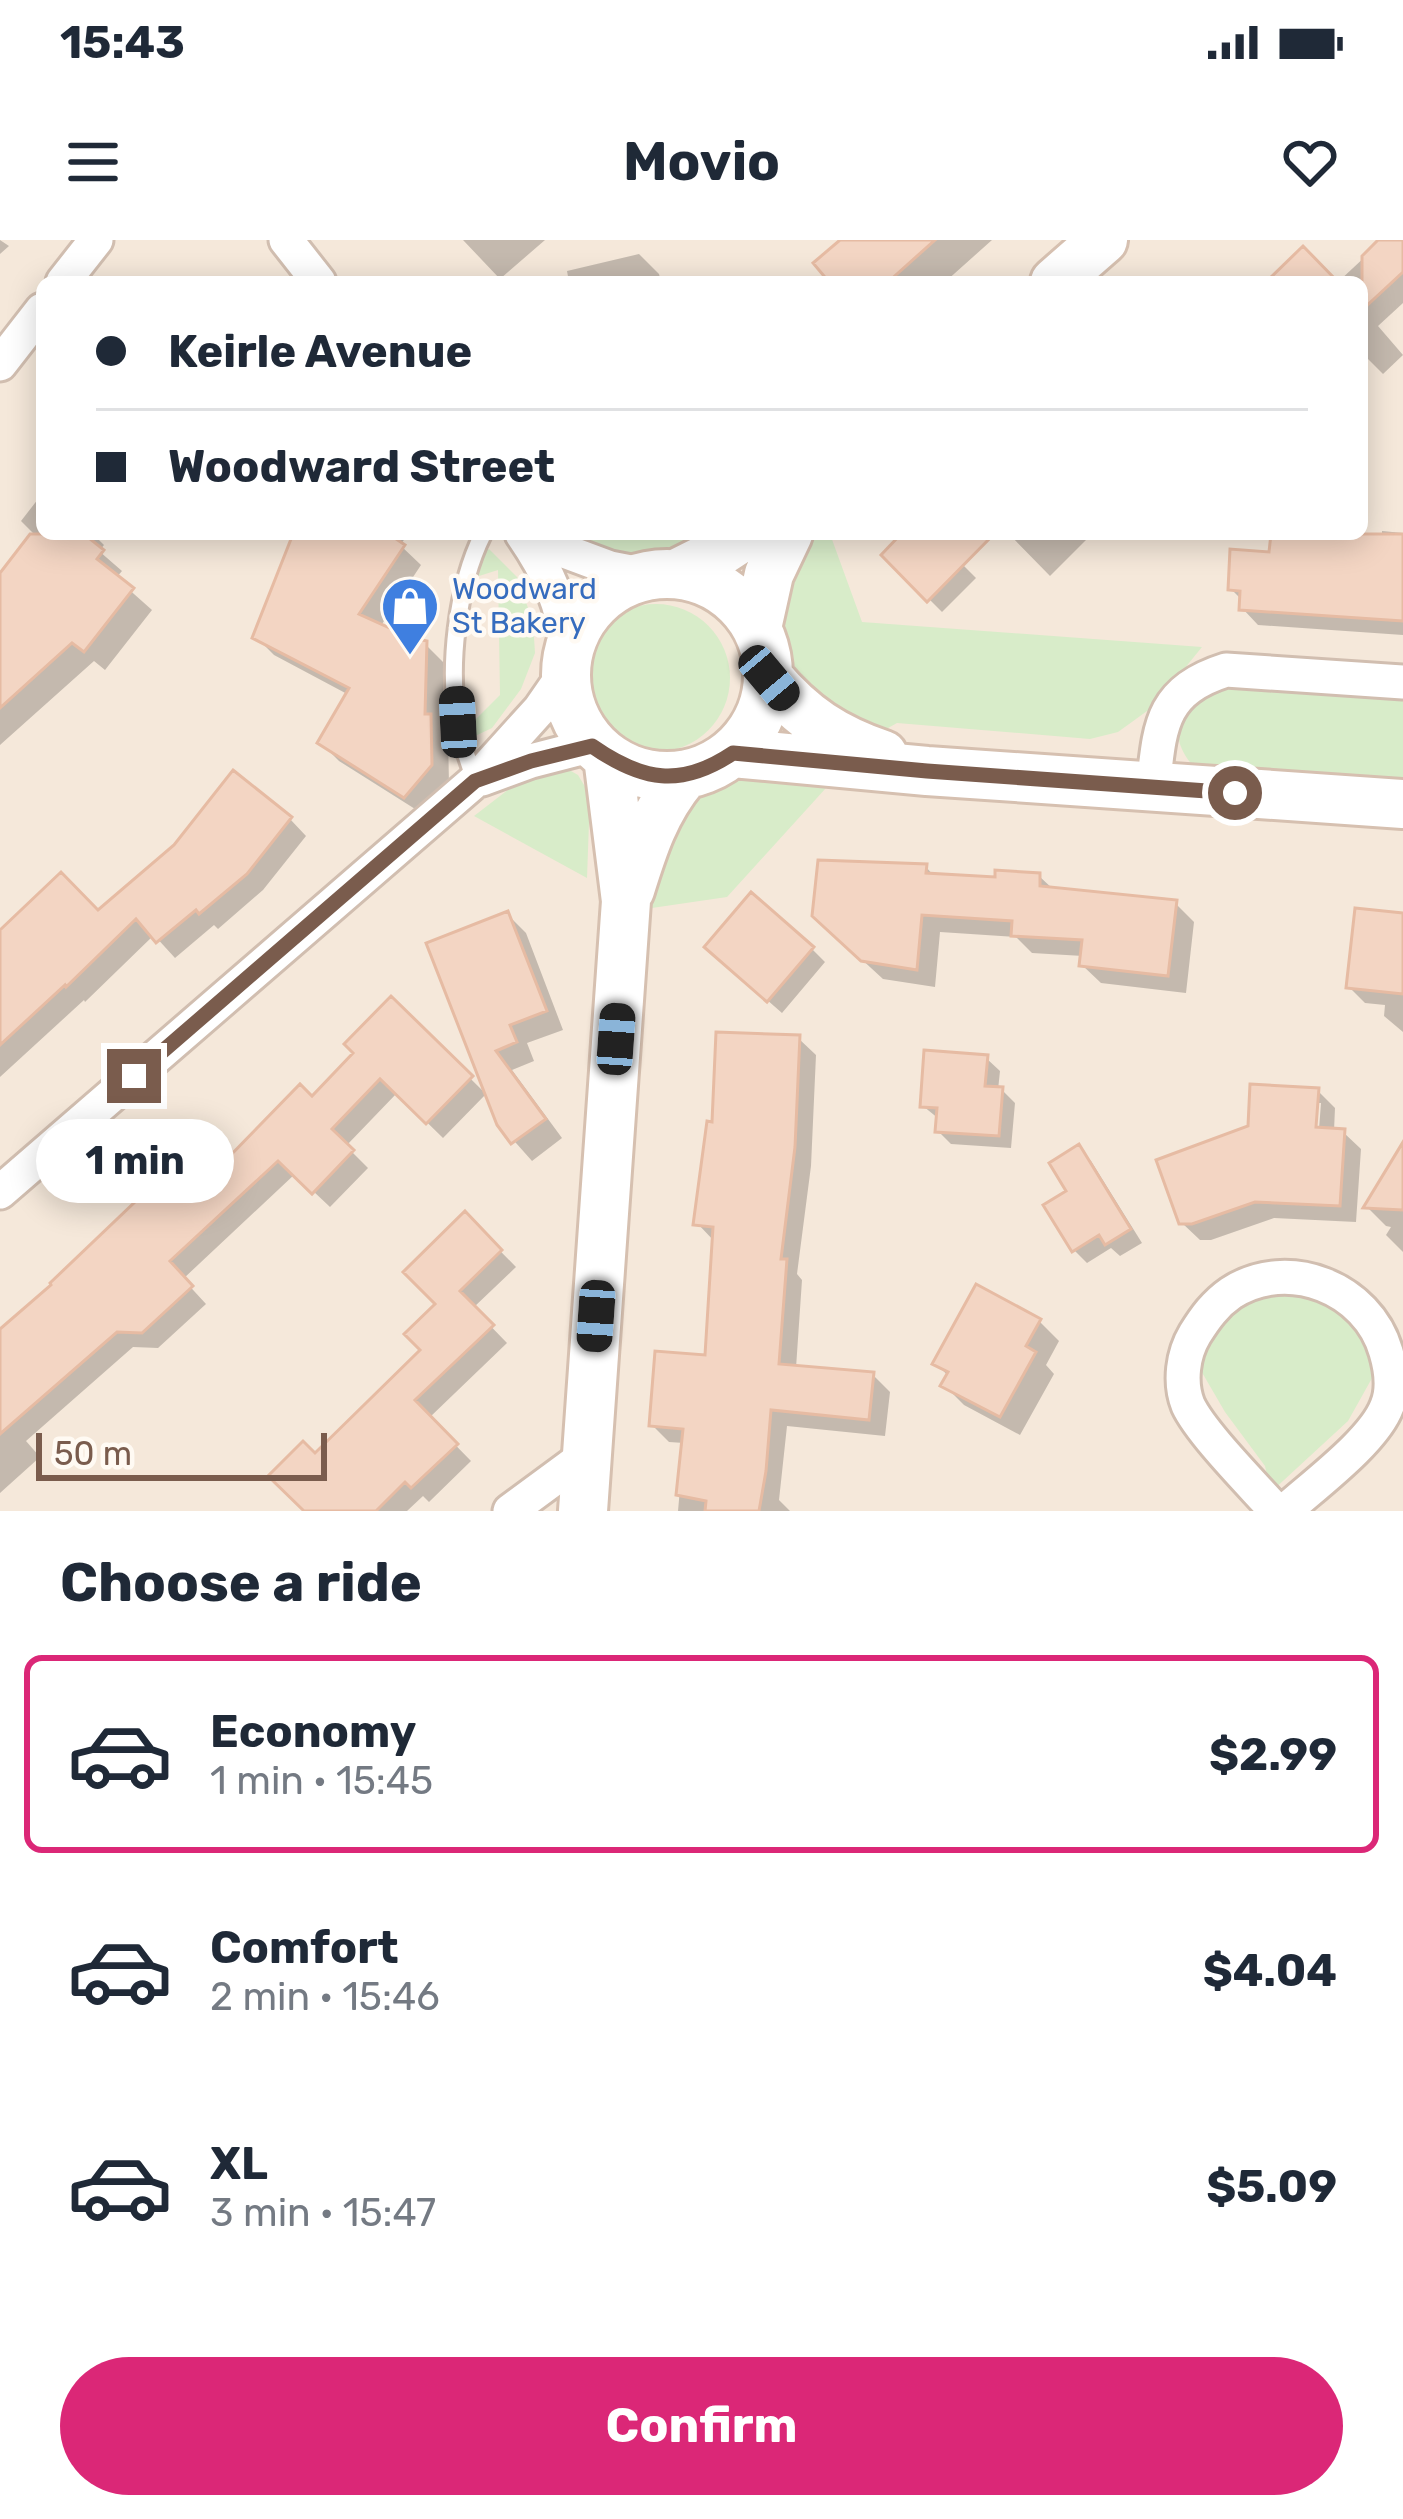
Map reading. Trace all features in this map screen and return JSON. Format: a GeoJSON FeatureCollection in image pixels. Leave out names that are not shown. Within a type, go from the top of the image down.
{"type":"FeatureCollection","features":[{"type":"Feature","properties":{"kind":"street"},"geometry":{"type":"LineString","coordinates":[[68,276],[96,240]]}},
{"type":"Feature","properties":{"kind":"street"},"geometry":{"type":"LineString","coordinates":[[286,240],[315,276]]}},
{"type":"Feature","properties":{"kind":"street"},"geometry":{"type":"LineString","coordinates":[[1062,276],[1103,240]]}},
{"type":"Feature","properties":{"kind":"street"},"geometry":{"type":"LineString","coordinates":[[0,364],[36,318]]}},
{"type":"Feature","properties":{"kind":"street"},"geometry":{"type":"LineString","coordinates":[[526,540],[559,602],[566,686],[574,717],[600,751],[619,765],[651,776],[684,776],[710,768],[733,753],[752,732],[764,706],[769,678],[765,645],[751,615],[727,592],[697,577],[610,568],[536,540]]}},
{"type":"Feature","properties":{"kind":"street"},"geometry":{"type":"LineString","coordinates":[[0,1192],[475,781],[539,709],[567,661],[581,622],[603,596],[632,579],[664,575],[738,540]]}},
{"type":"Feature","properties":{"kind":"street"},"geometry":{"type":"LineString","coordinates":[[757,628],[769,574],[785,540]]}},
{"type":"Feature","properties":{"kind":"street"},"geometry":{"type":"LineString","coordinates":[[1153,788],[1166,716],[1199,679],[1226,670],[1403,682]]}},
{"type":"Feature","properties":{"kind":"street"},"geometry":{"type":"LineString","coordinates":[[769,678],[811,721],[861,747],[927,771]]}},
{"type":"Feature","properties":{"kind":"street"},"geometry":{"type":"LineString","coordinates":[[475,781],[531,761],[600,751]]}},
{"type":"Feature","properties":{"kind":"street"},"geometry":{"type":"LineString","coordinates":[[583,1511],[626,901],[600,751]]}},
{"type":"Feature","properties":{"kind":"street"},"geometry":{"type":"LineString","coordinates":[[733,753],[1403,804]]}},
{"type":"Feature","properties":{"kind":"street"},"geometry":{"type":"LineString","coordinates":[[626,901],[662,803],[684,776]]}},
{"type":"Feature","properties":{"kind":"street"},"geometry":{"type":"LineString","coordinates":[[1276,1511],[1207,1432],[1189,1405],[1182,1376],[1190,1343],[1207,1314],[1233,1292],[1264,1279],[1297,1277],[1332,1286],[1361,1306],[1382,1336],[1391,1370],[1388,1405],[1369,1436],[1286,1511]]}},
{"type":"Feature","properties":{"kind":"street"},"geometry":{"type":"LineString","coordinates":[[510,1511],[586,1455]]}},
{"type":"Feature","properties":{"kind":"lane"},"geometry":{"type":"LineString","coordinates":[[475,781],[458,722],[454,660],[465,581],[481,540]]}},
{"type":"Feature","properties":{"kind":"shaded area"},"geometry":{"type":"Polygon","coordinates":[[[0,240],[1403,240],[1403,1511],[0,1511],[0,240]]]}},
{"type":"Feature","properties":{"kind":"green space"},"geometry":{"type":"Polygon","coordinates":[[[576,540],[695,540],[684,549],[639,556],[599,552],[576,540]]]}},
{"type":"Feature","properties":{"kind":"green space"},"geometry":{"type":"Polygon","coordinates":[[[806,540],[832,540],[862,622],[1202,647],[1154,706],[1118,732],[1090,739],[897,723],[872,737],[801,693],[777,655],[770,621],[806,540]]]}},
{"type":"Feature","properties":{"kind":"green space"},"geometry":{"type":"Polygon","coordinates":[[[489,549],[517,577],[533,622],[535,653],[521,689],[492,728],[473,737],[469,726],[500,695],[498,570],[479,576],[474,571],[478,554],[489,549]]]}},
{"type":"Feature","properties":{"kind":"green space"},"geometry":{"type":"Polygon","coordinates":[[[656,604],[684,609],[709,625],[725,650],[730,678],[725,706],[709,731],[684,747],[656,752],[628,747],[603,731],[587,706],[582,678],[587,650],[603,625],[628,609],[656,604]]]}},
{"type":"Feature","properties":{"kind":"green space"},"geometry":{"type":"Polygon","coordinates":[[[1239,682],[1403,694],[1403,786],[1195,768],[1183,752],[1180,725],[1197,704],[1239,682]]]}},
{"type":"Feature","properties":{"kind":"green space"},"geometry":{"type":"Polygon","coordinates":[[[564,767],[578,775],[590,795],[587,878],[474,816],[518,782],[564,767]]]}},
{"type":"Feature","properties":{"kind":"green space"},"geometry":{"type":"Polygon","coordinates":[[[750,771],[826,788],[727,897],[645,909],[666,816],[750,771]]]}},
{"type":"Feature","properties":{"kind":"green space"},"geometry":{"type":"Polygon","coordinates":[[[1286,1292],[1326,1300],[1361,1332],[1376,1371],[1348,1421],[1271,1492],[1265,1466],[1200,1369],[1208,1326],[1244,1304],[1286,1292]]]}},
{"type":"Feature","properties":{"kind":"building"},"geometry":{"type":"Polygon","coordinates":[[[840,240],[935,240],[895,276],[824,276],[813,263],[840,240]]]}},
{"type":"Feature","properties":{"kind":"building"},"geometry":{"type":"Polygon","coordinates":[[[1378,240],[1403,240],[1403,272],[1368,304],[1368,276],[1362,276],[1362,256],[1378,240]]]}},
{"type":"Feature","properties":{"kind":"building"},"geometry":{"type":"Polygon","coordinates":[[[1303,246],[1332,276],[1272,276],[1303,246]]]}},
{"type":"Feature","properties":{"kind":"building"},"geometry":{"type":"Polygon","coordinates":[[[30,534],[36,534],[36,540],[92,540],[104,550],[97,559],[134,588],[84,652],[72,643],[0,708],[0,573],[30,534]]]}},
{"type":"Feature","properties":{"kind":"building"},"geometry":{"type":"Polygon","coordinates":[[[1368,534],[1403,534],[1403,621],[1239,610],[1240,591],[1228,590],[1230,549],[1269,552],[1270,540],[1368,540],[1368,534]]]}},
{"type":"Feature","properties":{"kind":"building"},"geometry":{"type":"Polygon","coordinates":[[[291,540],[398,540],[405,545],[359,614],[427,641],[425,714],[431,714],[432,765],[404,798],[317,743],[349,688],[252,638],[291,540]]]}},
{"type":"Feature","properties":{"kind":"building"},"geometry":{"type":"Polygon","coordinates":[[[895,540],[988,540],[927,602],[881,555],[895,540]]]}},
{"type":"Feature","properties":{"kind":"building"},"geometry":{"type":"Polygon","coordinates":[[[233,770],[292,817],[247,874],[156,943],[136,919],[0,1045],[0,930],[61,872],[98,910],[174,845],[233,770]]]}},
{"type":"Feature","properties":{"kind":"building"},"geometry":{"type":"Polygon","coordinates":[[[818,860],[927,864],[926,873],[995,877],[995,870],[1040,873],[1040,886],[1177,900],[1168,976],[1079,966],[1082,940],[1011,936],[1012,921],[922,915],[917,970],[861,961],[812,916],[818,860]]]}},
{"type":"Feature","properties":{"kind":"building"},"geometry":{"type":"Polygon","coordinates":[[[751,892],[814,947],[767,1002],[704,947],[751,892]]]}},
{"type":"Feature","properties":{"kind":"building"},"geometry":{"type":"Polygon","coordinates":[[[1355,908],[1403,913],[1403,994],[1346,988],[1355,908]]]}},
{"type":"Feature","properties":{"kind":"building"},"geometry":{"type":"Polygon","coordinates":[[[508,911],[547,1011],[510,1025],[517,1042],[496,1051],[546,1119],[511,1144],[497,1125],[426,943],[508,911]]]}},
{"type":"Feature","properties":{"kind":"building"},"geometry":{"type":"Polygon","coordinates":[[[391,996],[473,1076],[426,1124],[380,1079],[332,1129],[354,1150],[312,1194],[278,1161],[170,1261],[193,1286],[142,1333],[117,1332],[0,1434],[0,1329],[200,1140],[222,1164],[300,1084],[312,1096],[353,1053],[344,1044],[391,996]]]}},
{"type":"Feature","properties":{"kind":"building"},"geometry":{"type":"Polygon","coordinates":[[[716,1032],[800,1035],[795,1147],[781,1259],[787,1259],[779,1364],[874,1372],[869,1420],[771,1410],[759,1511],[705,1511],[706,1501],[676,1495],[683,1429],[649,1426],[655,1351],[705,1355],[713,1227],[693,1225],[707,1121],[712,1122],[716,1032]]]}},
{"type":"Feature","properties":{"kind":"building"},"geometry":{"type":"Polygon","coordinates":[[[924,1050],[988,1055],[985,1086],[1003,1087],[999,1136],[935,1132],[937,1108],[920,1107],[924,1050]]]}},
{"type":"Feature","properties":{"kind":"building"},"geometry":{"type":"Polygon","coordinates":[[[1250,1084],[1319,1088],[1316,1127],[1345,1129],[1340,1206],[1255,1202],[1192,1224],[1179,1224],[1156,1160],[1248,1126],[1250,1084]]]}},
{"type":"Feature","properties":{"kind":"building"},"geometry":{"type":"Polygon","coordinates":[[[1403,1142],[1403,1210],[1363,1208],[1403,1142]]]}},
{"type":"Feature","properties":{"kind":"building"},"geometry":{"type":"Polygon","coordinates":[[[1079,1144],[1131,1229],[1105,1245],[1099,1235],[1072,1252],[1043,1205],[1066,1191],[1049,1163],[1079,1144]]]}},
{"type":"Feature","properties":{"kind":"building"},"geometry":{"type":"Polygon","coordinates":[[[465,1211],[502,1250],[460,1291],[494,1325],[415,1400],[458,1444],[411,1488],[405,1482],[376,1511],[304,1511],[268,1476],[303,1441],[315,1453],[420,1350],[404,1334],[435,1304],[403,1272],[465,1211]]]}},
{"type":"Feature","properties":{"kind":"building"},"geometry":{"type":"Polygon","coordinates":[[[976,1284],[1041,1319],[1026,1346],[1036,1352],[1000,1417],[940,1386],[948,1372],[932,1364],[976,1284]]]}},
{"type":"Feature","properties":{"kind":"place","name":"Woodward St Bakery"},"geometry":{"type":"Point","coordinates":[410,657]}},
{"type":"Feature","properties":{"kind":"route"},"geometry":{"type":"LineString","coordinates":[[134,1076],[475,781],[561,753],[592,746],[619,765],[651,776],[684,776],[710,768],[733,753],[1235,793]]}}]}
